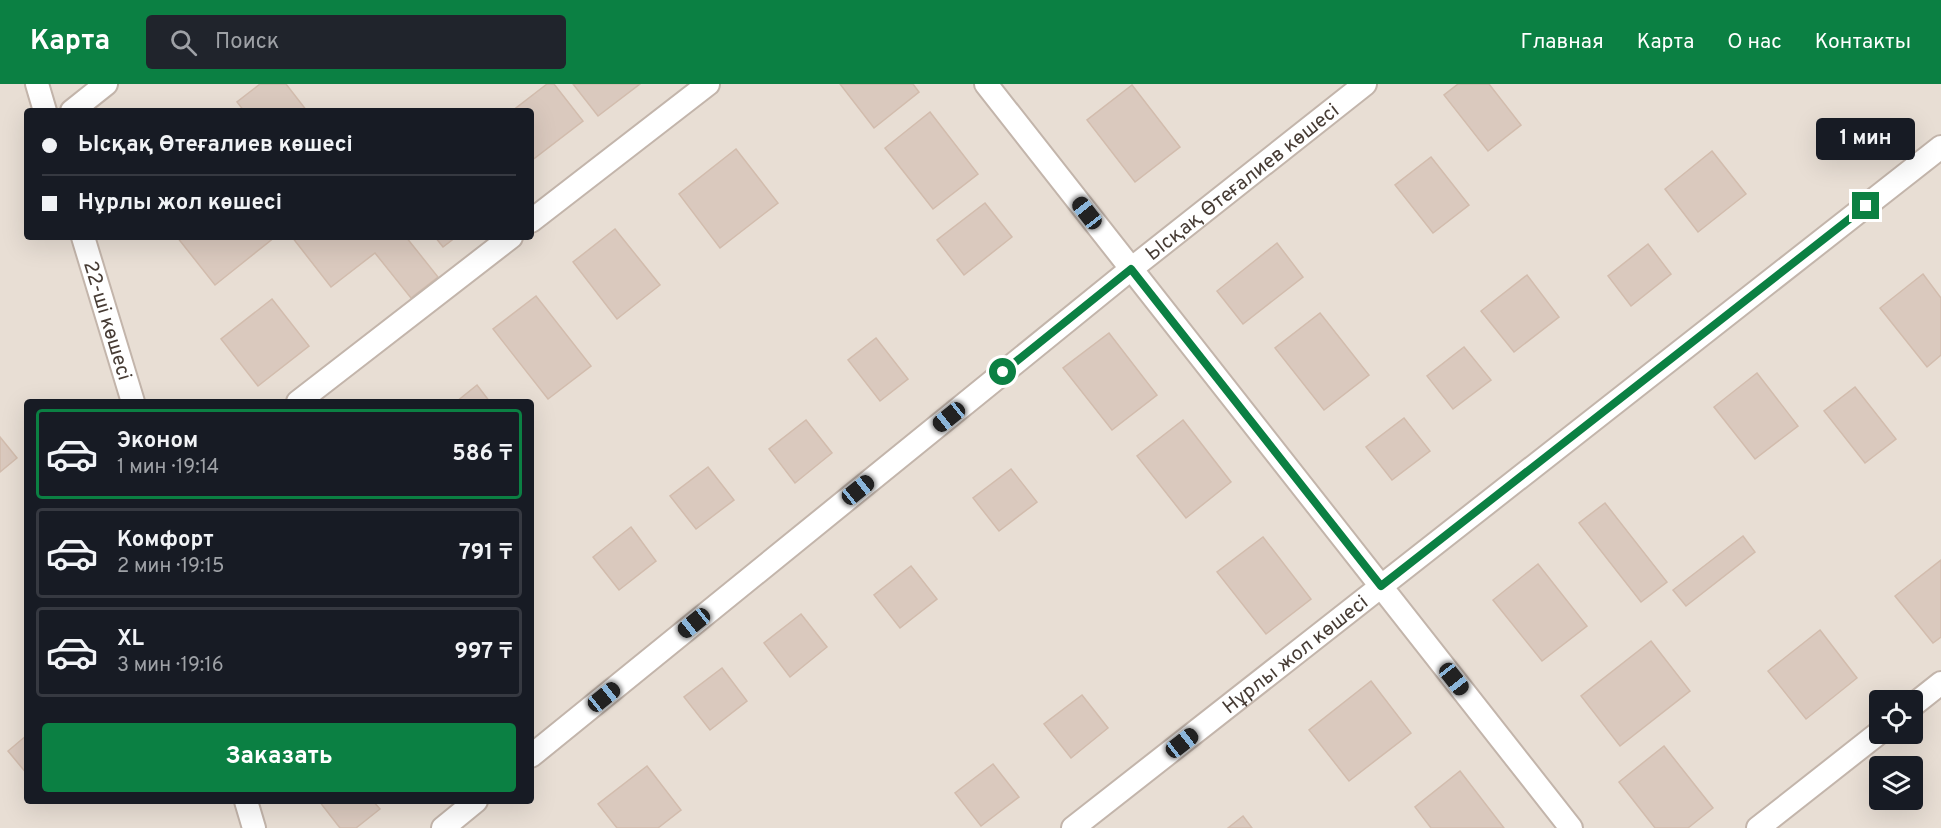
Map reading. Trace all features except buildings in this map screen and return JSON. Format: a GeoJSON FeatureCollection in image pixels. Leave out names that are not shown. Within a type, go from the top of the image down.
{"type":"FeatureCollection","features":[{"type":"Feature","properties":{"kind":"street"},"geometry":{"type":"LineString","coordinates":[[37,84],[44,108]]}},
{"type":"Feature","properties":{"kind":"street"},"geometry":{"type":"LineString","coordinates":[[76,108],[106,84]]}},
{"type":"Feature","properties":{"kind":"street"},"geometry":{"type":"LineString","coordinates":[[534,219],[708,84]]}},
{"type":"Feature","properties":{"kind":"street"},"geometry":{"type":"LineString","coordinates":[[986,84],[1571,828]]}},
{"type":"Feature","properties":{"kind":"street","name":"Ысқақ Өтеғалиев көшесі"},"geometry":{"type":"LineString","coordinates":[[534,754],[1131,269],[1365,84]]}},
{"type":"Feature","properties":{"kind":"street","name":"Нұрлы жол көшесі"},"geometry":{"type":"LineString","coordinates":[[1073,828],[1941,147]]}},
{"type":"Feature","properties":{"kind":"street","name":"22-ші көшесі"},"geometry":{"type":"LineString","coordinates":[[84,240],[132,399]]}},
{"type":"Feature","properties":{"kind":"street"},"geometry":{"type":"LineString","coordinates":[[302,399],[507,240]]}},
{"type":"Feature","properties":{"kind":"street"},"geometry":{"type":"LineString","coordinates":[[1923,697],[1941,683]]}},
{"type":"Feature","properties":{"kind":"street"},"geometry":{"type":"LineString","coordinates":[[1758,828],[1869,741]]}},
{"type":"Feature","properties":{"kind":"street"},"geometry":{"type":"LineString","coordinates":[[247,804],[254,828]]}},
{"type":"Feature","properties":{"kind":"shaded area"},"geometry":{"type":"Polygon","coordinates":[[[0,84],[1941,84],[1941,828],[0,828],[0,84]]]}},
{"type":"Feature","properties":{"kind":"route"},"geometry":{"type":"LineString","coordinates":[[1003,372],[1131,269],[1381,586],[1866,206]]}}]}
